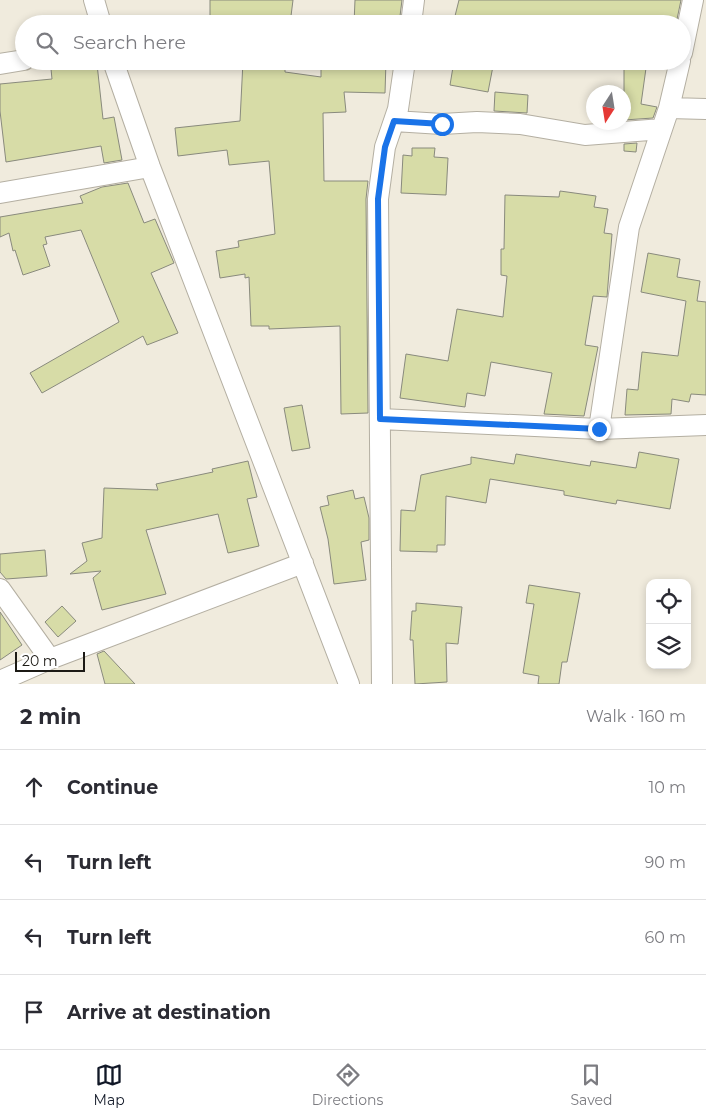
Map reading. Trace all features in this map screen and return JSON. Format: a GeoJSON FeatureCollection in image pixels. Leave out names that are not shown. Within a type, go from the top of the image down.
{"type":"FeatureCollection","features":[{"type":"Feature","properties":{"kind":"street"},"geometry":{"type":"LineString","coordinates":[[94,0],[98,15]]}},
{"type":"Feature","properties":{"kind":"street"},"geometry":{"type":"LineString","coordinates":[[412,15],[414,0]]}},
{"type":"Feature","properties":{"kind":"street"},"geometry":{"type":"LineString","coordinates":[[690,15],[693,0]]}},
{"type":"Feature","properties":{"kind":"street"},"geometry":{"type":"LineString","coordinates":[[0,64],[15,62]]}},
{"type":"Feature","properties":{"kind":"street"},"geometry":{"type":"LineString","coordinates":[[116,70],[150,167],[349,684]]}},
{"type":"Feature","properties":{"kind":"street"},"geometry":{"type":"LineString","coordinates":[[382,684],[378,199],[385,147],[394,121],[403,70]]}},
{"type":"Feature","properties":{"kind":"street"},"geometry":{"type":"LineString","coordinates":[[599,429],[629,227],[669,108],[678,70]]}},
{"type":"Feature","properties":{"kind":"street"},"geometry":{"type":"LineString","coordinates":[[669,108],[706,109]]}},
{"type":"Feature","properties":{"kind":"street"},"geometry":{"type":"LineString","coordinates":[[394,121],[442,124],[478,122],[520,124],[586,135],[662,129]]}},
{"type":"Feature","properties":{"kind":"street"},"geometry":{"type":"LineString","coordinates":[[0,192],[150,167]]}},
{"type":"Feature","properties":{"kind":"street"},"geometry":{"type":"LineString","coordinates":[[380,419],[599,429],[706,425]]}},
{"type":"Feature","properties":{"kind":"street"},"geometry":{"type":"LineString","coordinates":[[0,681],[50,659],[302,563]]}},
{"type":"Feature","properties":{"kind":"street"},"geometry":{"type":"LineString","coordinates":[[0,589],[50,659]]}},
{"type":"Feature","properties":{"kind":"building"},"geometry":{"type":"Polygon","coordinates":[[[210,0],[293,0],[291,15],[210,15],[210,0]]]}},
{"type":"Feature","properties":{"kind":"building"},"geometry":{"type":"Polygon","coordinates":[[[355,0],[402,0],[400,15],[354,15],[355,0]]]}},
{"type":"Feature","properties":{"kind":"building"},"geometry":{"type":"Polygon","coordinates":[[[459,0],[681,0],[678,15],[455,15],[459,0]]]}},
{"type":"Feature","properties":{"kind":"building"},"geometry":{"type":"Polygon","coordinates":[[[51,70],[98,70],[103,119],[114,117],[122,160],[104,163],[101,146],[6,162],[0,111],[0,84],[52,79],[51,70]]]}},
{"type":"Feature","properties":{"kind":"building"},"geometry":{"type":"Polygon","coordinates":[[[243,70],[285,70],[285,72],[321,77],[321,70],[386,70],[385,93],[344,92],[346,112],[323,113],[324,181],[368,181],[366,199],[368,413],[341,414],[340,326],[269,329],[269,326],[251,326],[249,277],[245,278],[245,274],[220,278],[216,251],[239,247],[238,241],[275,234],[269,161],[229,165],[227,150],[178,156],[175,128],[240,121],[243,70]]]}},
{"type":"Feature","properties":{"kind":"building"},"geometry":{"type":"Polygon","coordinates":[[[452,70],[492,70],[488,92],[450,85],[452,70]]]}},
{"type":"Feature","properties":{"kind":"building"},"geometry":{"type":"Polygon","coordinates":[[[624,70],[646,70],[641,104],[657,107],[653,118],[631,120],[631,85],[624,85],[624,70]]]}},
{"type":"Feature","properties":{"kind":"building"},"geometry":{"type":"Polygon","coordinates":[[[495,92],[528,95],[527,113],[494,111],[495,92]]]}},
{"type":"Feature","properties":{"kind":"building"},"geometry":{"type":"Polygon","coordinates":[[[637,143],[636,152],[624,151],[624,144],[637,143]]]}},
{"type":"Feature","properties":{"kind":"building"},"geometry":{"type":"Polygon","coordinates":[[[412,148],[435,148],[434,157],[448,158],[446,195],[401,193],[403,155],[412,156],[412,148]]]}},
{"type":"Feature","properties":{"kind":"building"},"geometry":{"type":"Polygon","coordinates":[[[128,183],[144,223],[155,219],[174,263],[151,273],[178,333],[147,345],[143,336],[42,393],[30,373],[119,322],[81,230],[45,237],[47,244],[43,245],[50,266],[23,275],[15,250],[13,251],[9,233],[0,237],[0,217],[83,203],[80,196],[102,187],[128,183]]]}},
{"type":"Feature","properties":{"kind":"building"},"geometry":{"type":"Polygon","coordinates":[[[560,191],[596,196],[594,207],[608,209],[604,233],[612,234],[607,297],[593,296],[585,345],[598,347],[584,416],[544,414],[552,373],[491,362],[485,396],[467,393],[465,407],[400,398],[406,354],[448,361],[457,309],[503,317],[507,276],[501,275],[501,249],[504,249],[505,195],[559,197],[560,191]]]}},
{"type":"Feature","properties":{"kind":"building"},"geometry":{"type":"Polygon","coordinates":[[[648,253],[680,259],[677,277],[700,281],[697,301],[706,302],[706,395],[691,394],[689,402],[672,399],[671,414],[625,415],[627,389],[638,390],[642,352],[678,356],[686,301],[641,292],[648,253]]]}},
{"type":"Feature","properties":{"kind":"building"},"geometry":{"type":"Polygon","coordinates":[[[302,405],[310,448],[292,451],[284,408],[302,405]]]}},
{"type":"Feature","properties":{"kind":"building"},"geometry":{"type":"Polygon","coordinates":[[[639,452],[679,459],[670,509],[617,500],[616,504],[564,495],[564,491],[490,479],[486,503],[446,496],[445,545],[437,545],[437,552],[400,551],[401,510],[415,511],[421,475],[471,464],[471,457],[514,464],[516,454],[590,466],[591,461],[636,468],[639,452]]]}},
{"type":"Feature","properties":{"kind":"building"},"geometry":{"type":"Polygon","coordinates":[[[248,461],[257,497],[247,499],[259,546],[228,553],[218,514],[146,530],[166,594],[102,610],[93,578],[101,571],[70,574],[87,561],[82,543],[102,538],[104,488],[158,490],[156,484],[213,472],[212,469],[248,461]]]}},
{"type":"Feature","properties":{"kind":"building"},"geometry":{"type":"Polygon","coordinates":[[[353,490],[355,499],[364,497],[369,518],[369,540],[361,542],[366,580],[334,584],[328,539],[320,507],[329,505],[327,496],[353,490]]]}},
{"type":"Feature","properties":{"kind":"building"},"geometry":{"type":"Polygon","coordinates":[[[45,550],[47,576],[6,579],[0,572],[0,554],[45,550]]]}},
{"type":"Feature","properties":{"kind":"building"},"geometry":{"type":"Polygon","coordinates":[[[529,585],[580,593],[567,662],[562,662],[559,684],[538,684],[539,676],[523,673],[534,604],[526,603],[529,585]]]}},
{"type":"Feature","properties":{"kind":"building"},"geometry":{"type":"Polygon","coordinates":[[[416,603],[462,607],[458,644],[446,643],[447,682],[415,684],[413,640],[410,640],[412,611],[416,611],[416,603]]]}},
{"type":"Feature","properties":{"kind":"building"},"geometry":{"type":"Polygon","coordinates":[[[62,606],[76,621],[58,637],[45,622],[62,606]]]}},
{"type":"Feature","properties":{"kind":"building"},"geometry":{"type":"Polygon","coordinates":[[[0,612],[22,645],[0,660],[0,612]]]}},
{"type":"Feature","properties":{"kind":"building"},"geometry":{"type":"Polygon","coordinates":[[[104,651],[135,684],[105,684],[97,654],[104,651]]]}},
{"type":"Feature","properties":{"kind":"route"},"geometry":{"type":"LineString","coordinates":[[442,124],[394,121],[385,147],[378,199],[380,419],[599,429]]}}]}
